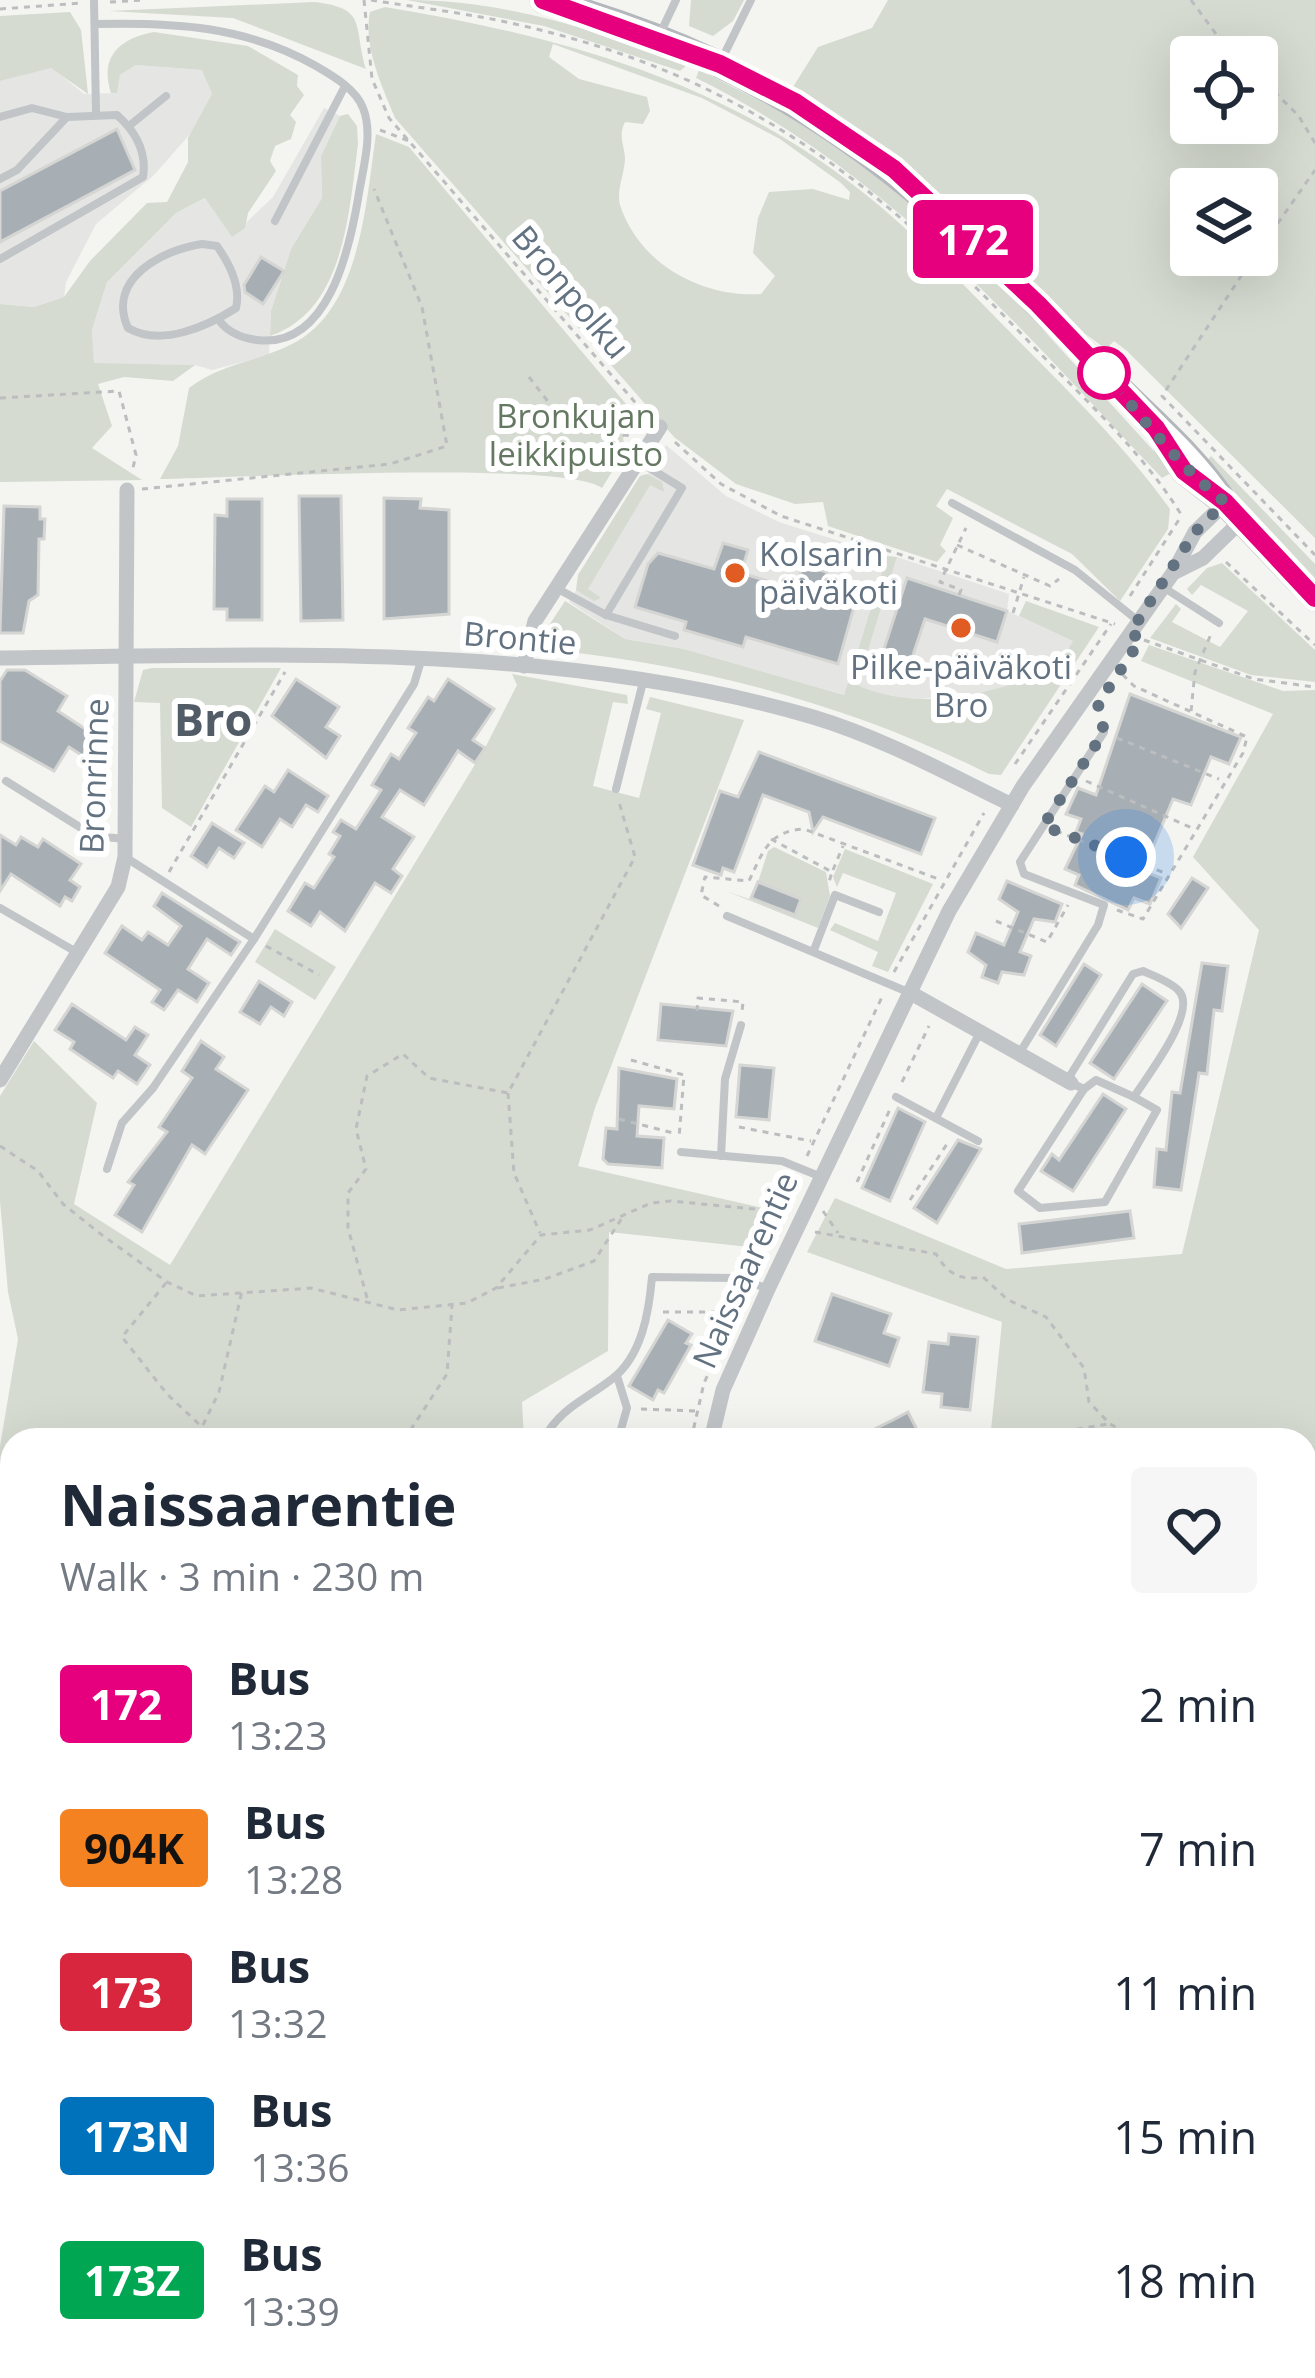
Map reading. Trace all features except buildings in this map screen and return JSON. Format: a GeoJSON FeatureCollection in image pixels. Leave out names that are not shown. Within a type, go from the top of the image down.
{"type":"FeatureCollection","features":[{"type":"Feature","properties":{"kind":"main road"},"geometry":{"type":"LineString","coordinates":[[543,0],[720,64],[795,102],[894,169],[1006,273],[1156,428],[1196,460],[1225,502],[1315,598]]}},
{"type":"Feature","properties":{"kind":"street"},"geometry":{"type":"LineString","coordinates":[[524,666],[531,630],[660,428]]}},
{"type":"Feature","properties":{"kind":"street","name":"Bronrinne"},"geometry":{"type":"LineString","coordinates":[[0,1081],[118,887],[125,857],[127,490]]}},
{"type":"Feature","properties":{"kind":"street","name":"Naissaarentie"},"geometry":{"type":"LineString","coordinates":[[714,1428],[723,1390],[820,1177],[909,992],[1012,805],[1140,629],[1195,532],[1225,502]]}},
{"type":"Feature","properties":{"kind":"street","name":"Naissaarentie"},"geometry":{"type":"LineString","coordinates":[[1168,579],[1242,520]]}},
{"type":"Feature","properties":{"kind":"street","name":"Brontie"},"geometry":{"type":"LineString","coordinates":[[0,658],[422,660],[524,666],[643,682],[812,717],[901,749],[1012,805]]}},
{"type":"Feature","properties":{"kind":"street"},"geometry":{"type":"LineString","coordinates":[[909,992],[1077,1086]]}},
{"type":"Feature","properties":{"kind":"lane"},"geometry":{"type":"LineString","coordinates":[[658,39],[676,0]]}},
{"type":"Feature","properties":{"kind":"lane"},"geometry":{"type":"LineString","coordinates":[[720,64],[751,0]]}},
{"type":"Feature","properties":{"kind":"lane"},"geometry":{"type":"LineString","coordinates":[[94,1],[96,112]]}},
{"type":"Feature","properties":{"kind":"lane"},"geometry":{"type":"LineString","coordinates":[[95,24],[158,22],[255,37],[302,58],[345,86],[363,106],[367,124],[363,165],[343,263],[311,321],[295,333],[264,341],[232,333],[218,319]]}},
{"type":"Feature","properties":{"kind":"lane"},"geometry":{"type":"LineString","coordinates":[[275,220],[345,86]]}},
{"type":"Feature","properties":{"kind":"lane"},"geometry":{"type":"LineString","coordinates":[[129,126],[166,96]]}},
{"type":"Feature","properties":{"kind":"lane"},"geometry":{"type":"LineString","coordinates":[[0,117],[32,108],[68,117],[96,112],[117,115],[139,143],[142,177],[0,259]]}},
{"type":"Feature","properties":{"kind":"lane"},"geometry":{"type":"LineString","coordinates":[[0,178],[17,170],[68,117]]}},
{"type":"Feature","properties":{"kind":"lane"},"geometry":{"type":"LineString","coordinates":[[217,246],[238,297],[236,308],[218,319],[164,337],[142,336],[128,328],[123,304],[133,277],[150,261],[185,247],[217,246]]}},
{"type":"Feature","properties":{"kind":"lane"},"geometry":{"type":"LineString","coordinates":[[606,615],[682,488],[638,461]]}},
{"type":"Feature","properties":{"kind":"lane"},"geometry":{"type":"LineString","coordinates":[[952,503],[1068,566],[1140,629]]}},
{"type":"Feature","properties":{"kind":"lane"},"geometry":{"type":"LineString","coordinates":[[1168,579],[1219,623]]}},
{"type":"Feature","properties":{"kind":"lane"},"geometry":{"type":"LineString","coordinates":[[557,588],[606,615],[675,636]]}},
{"type":"Feature","properties":{"kind":"lane"},"geometry":{"type":"LineString","coordinates":[[107,1169],[122,1123],[153,1088],[254,940],[414,684],[422,660]]}},
{"type":"Feature","properties":{"kind":"lane"},"geometry":{"type":"LineString","coordinates":[[616,789],[643,682]]}},
{"type":"Feature","properties":{"kind":"lane"},"geometry":{"type":"LineString","coordinates":[[1019,1054],[1098,925],[1105,905],[1018,869],[1104,732]]}},
{"type":"Feature","properties":{"kind":"lane"},"geometry":{"type":"LineString","coordinates":[[6,781],[94,836],[126,839]]}},
{"type":"Feature","properties":{"kind":"lane"},"geometry":{"type":"LineString","coordinates":[[125,857],[254,940]]}},
{"type":"Feature","properties":{"kind":"lane"},"geometry":{"type":"LineString","coordinates":[[814,950],[836,895],[879,912]]}},
{"type":"Feature","properties":{"kind":"lane"},"geometry":{"type":"LineString","coordinates":[[0,908],[80,954]]}},
{"type":"Feature","properties":{"kind":"lane"},"geometry":{"type":"LineString","coordinates":[[727,916],[909,992]]}},
{"type":"Feature","properties":{"kind":"lane"},"geometry":{"type":"LineString","coordinates":[[1077,1086],[1096,1079],[1157,1110],[1106,1202],[1040,1208],[1018,1192],[1133,974],[1144,970],[1180,992],[1185,1004],[1181,1020],[1134,1097]]}},
{"type":"Feature","properties":{"kind":"lane"},"geometry":{"type":"LineString","coordinates":[[721,1156],[724,1079],[741,1025]]}},
{"type":"Feature","properties":{"kind":"lane"},"geometry":{"type":"LineString","coordinates":[[936,1118],[980,1033]]}},
{"type":"Feature","properties":{"kind":"lane"},"geometry":{"type":"LineString","coordinates":[[896,1097],[978,1142]]}},
{"type":"Feature","properties":{"kind":"lane"},"geometry":{"type":"LineString","coordinates":[[681,1152],[782,1161],[820,1177]]}},
{"type":"Feature","properties":{"kind":"lane"},"geometry":{"type":"LineString","coordinates":[[552,1428],[565,1409],[617,1376],[644,1332],[652,1277],[751,1282],[768,1289]]}},
{"type":"Feature","properties":{"kind":"lane"},"geometry":{"type":"LineString","coordinates":[[617,1376],[627,1408],[621,1428]]}},
{"type":"Feature","properties":{"kind":"path"},"geometry":{"type":"LineString","coordinates":[[0,9],[144,0]]}},
{"type":"Feature","properties":{"kind":"path"},"geometry":{"type":"LineString","coordinates":[[368,0],[515,24],[608,50],[704,86],[818,150],[952,260],[1129,447],[1181,516],[1008,776]]}},
{"type":"Feature","properties":{"kind":"path","name":"Bronpolku"},"geometry":{"type":"LineString","coordinates":[[368,0],[372,79],[389,118],[622,391],[749,502],[944,571],[1140,629],[1199,660],[1254,679],[1315,687]]}},
{"type":"Feature","properties":{"kind":"path"},"geometry":{"type":"LineString","coordinates":[[1191,0],[1218,36]]}},
{"type":"Feature","properties":{"kind":"path"},"geometry":{"type":"LineString","coordinates":[[1278,95],[1315,142]]}},
{"type":"Feature","properties":{"kind":"path"},"geometry":{"type":"LineString","coordinates":[[367,124],[404,143],[410,141]]}},
{"type":"Feature","properties":{"kind":"path"},"geometry":{"type":"LineString","coordinates":[[0,398],[119,391],[136,455],[127,490],[390,464],[447,446],[422,307],[363,165]]}},
{"type":"Feature","properties":{"kind":"path"},"geometry":{"type":"LineString","coordinates":[[1278,222],[1315,168]]}},
{"type":"Feature","properties":{"kind":"path"},"geometry":{"type":"LineString","coordinates":[[1241,276],[1162,395],[1315,555]]}},
{"type":"Feature","properties":{"kind":"path"},"geometry":{"type":"LineString","coordinates":[[529,376],[570,430],[638,437],[649,445]]}},
{"type":"Feature","properties":{"kind":"path"},"geometry":{"type":"LineString","coordinates":[[959,595],[961,590],[940,582],[973,515]]}},
{"type":"Feature","properties":{"kind":"path"},"geometry":{"type":"LineString","coordinates":[[957,545],[1050,586],[1068,566]]}},
{"type":"Feature","properties":{"kind":"path"},"geometry":{"type":"LineString","coordinates":[[1211,549],[1266,594],[1315,645]]}},
{"type":"Feature","properties":{"kind":"path"},"geometry":{"type":"LineString","coordinates":[[1013,614],[1025,575]]}},
{"type":"Feature","properties":{"kind":"path"},"geometry":{"type":"LineString","coordinates":[[1191,711],[1207,640]]}},
{"type":"Feature","properties":{"kind":"path"},"geometry":{"type":"LineString","coordinates":[[164,880],[287,669],[288,658]]}},
{"type":"Feature","properties":{"kind":"path"},"geometry":{"type":"LineString","coordinates":[[1105,905],[1143,919],[1243,753],[1247,737],[1134,686],[1120,672]]}},
{"type":"Feature","properties":{"kind":"path"},"geometry":{"type":"LineString","coordinates":[[1104,732],[1223,781]]}},
{"type":"Feature","properties":{"kind":"path"},"geometry":{"type":"LineString","coordinates":[[1077,773],[1096,789],[1194,828]]}},
{"type":"Feature","properties":{"kind":"path"},"geometry":{"type":"LineString","coordinates":[[541,1235],[514,1173],[508,1093],[635,857],[616,789]]}},
{"type":"Feature","properties":{"kind":"path"},"geometry":{"type":"LineString","coordinates":[[693,1428],[736,1312],[813,1142],[942,881],[988,808]]}},
{"type":"Feature","properties":{"kind":"path"},"geometry":{"type":"LineString","coordinates":[[1043,826],[1167,873]]}},
{"type":"Feature","properties":{"kind":"path"},"geometry":{"type":"LineString","coordinates":[[740,922],[701,895],[700,884],[706,877],[749,881],[770,839],[784,830],[805,829],[942,881]]}},
{"type":"Feature","properties":{"kind":"path"},"geometry":{"type":"LineString","coordinates":[[770,839],[832,872]]}},
{"type":"Feature","properties":{"kind":"path"},"geometry":{"type":"LineString","coordinates":[[836,895],[829,882],[844,844]]}},
{"type":"Feature","properties":{"kind":"path"},"geometry":{"type":"LineString","coordinates":[[996,921],[1047,942],[1074,893]]}},
{"type":"Feature","properties":{"kind":"path"},"geometry":{"type":"LineString","coordinates":[[254,940],[319,975]]}},
{"type":"Feature","properties":{"kind":"path"},"geometry":{"type":"LineString","coordinates":[[697,1011],[698,998],[743,1002],[741,1025]]}},
{"type":"Feature","properties":{"kind":"path"},"geometry":{"type":"LineString","coordinates":[[857,1182],[931,1022],[922,1018]]}},
{"type":"Feature","properties":{"kind":"path"},"geometry":{"type":"LineString","coordinates":[[368,1301],[348,1210],[348,1193],[366,1169],[356,1129],[367,1076],[404,1054],[429,1078],[508,1093]]}},
{"type":"Feature","properties":{"kind":"path"},"geometry":{"type":"LineString","coordinates":[[631,1060],[684,1075],[681,1152]]}},
{"type":"Feature","properties":{"kind":"path"},"geometry":{"type":"LineString","coordinates":[[619,1119],[679,1135]]}},
{"type":"Feature","properties":{"kind":"path"},"geometry":{"type":"LineString","coordinates":[[722,1125],[813,1142]]}},
{"type":"Feature","properties":{"kind":"path"},"geometry":{"type":"LineString","coordinates":[[910,1200],[956,1130]]}},
{"type":"Feature","properties":{"kind":"path"},"geometry":{"type":"LineString","coordinates":[[0,1146],[38,1171],[63,1204],[167,1282],[197,1296],[311,1288],[398,1310],[452,1306],[496,1288],[545,1280],[594,1261],[624,1216]]}},
{"type":"Feature","properties":{"kind":"path"},"geometry":{"type":"LineString","coordinates":[[496,1288],[541,1235],[590,1230],[670,1201],[779,1216]]}},
{"type":"Feature","properties":{"kind":"path"},"geometry":{"type":"LineString","coordinates":[[839,1234],[821,1208],[810,1231],[936,1254],[945,1269],[965,1280],[983,1277],[1008,1300],[1046,1317],[1084,1368],[1089,1402],[1118,1428]]}},
{"type":"Feature","properties":{"kind":"path"},"geometry":{"type":"LineString","coordinates":[[167,1282],[122,1336],[167,1394],[202,1427],[219,1392],[242,1292]]}},
{"type":"Feature","properties":{"kind":"path"},"geometry":{"type":"LineString","coordinates":[[412,1428],[447,1374],[452,1306]]}},
{"type":"Feature","properties":{"kind":"path"},"geometry":{"type":"LineString","coordinates":[[649,1312],[736,1312]]}},
{"type":"Feature","properties":{"kind":"path"},"geometry":{"type":"LineString","coordinates":[[627,1408],[696,1411]]}},
{"type":"Feature","properties":{"kind":"path"},"geometry":{"type":"LineString","coordinates":[[1099,1428],[1110,1424]]}},
{"type":"Feature","properties":{"kind":"shaded area"},"geometry":{"type":"Polygon","coordinates":[[[136,65],[203,70],[212,94],[198,125],[154,175],[96,224],[66,282],[64,297],[34,307],[0,304],[0,81],[51,67],[84,94],[116,93],[120,75],[136,65]]]}},
{"type":"Feature","properties":{"kind":"shaded area"},"geometry":{"type":"Polygon","coordinates":[[[324,108],[340,116],[321,156],[322,198],[291,249],[271,311],[269,355],[212,370],[195,365],[94,364],[92,330],[107,282],[120,264],[176,213],[206,198],[232,236],[273,197],[324,108]]]}},
{"type":"Feature","properties":{"kind":"shaded area","name":"Kolsarin päiväkoti"},"geometry":{"type":"Polygon","coordinates":[[[666,445],[726,496],[779,522],[887,556],[844,695],[684,649],[625,639],[569,602],[666,445]]]}},
{"type":"Feature","properties":{"kind":"shaded area","name":"Pilke-päiväkoti Bro"},"geometry":{"type":"Polygon","coordinates":[[[897,557],[1009,594],[1007,611],[1074,641],[1057,669],[993,692],[897,701],[856,685],[897,557]]]}},
{"type":"Feature","properties":{"kind":"green space"},"geometry":{"type":"Polygon","coordinates":[[[407,0],[516,12],[585,29],[688,64],[680,71],[544,26],[407,0]]]}},
{"type":"Feature","properties":{"kind":"green space"},"geometry":{"type":"Polygon","coordinates":[[[691,0],[744,0],[733,21],[713,36],[689,26],[691,0]]]}},
{"type":"Feature","properties":{"kind":"green space"},"geometry":{"type":"Polygon","coordinates":[[[888,0],[1315,0],[1315,538],[1127,351],[1114,341],[1106,349],[1084,333],[946,201],[873,142],[793,87],[818,47],[872,28],[888,0]]]}},
{"type":"Feature","properties":{"kind":"green space"},"geometry":{"type":"Polygon","coordinates":[[[314,2],[351,14],[366,69],[233,18],[109,11],[314,2]]]}},
{"type":"Feature","properties":{"kind":"green space"},"geometry":{"type":"Polygon","coordinates":[[[385,7],[514,32],[637,69],[755,121],[865,194],[1069,392],[1170,509],[1168,529],[1120,601],[1072,554],[947,489],[936,506],[953,518],[940,545],[946,551],[937,562],[828,526],[823,502],[795,504],[736,484],[674,437],[395,118],[371,52],[370,12],[385,7]],[[553,44],[549,57],[579,79],[647,97],[650,111],[643,124],[625,122],[623,127],[625,158],[619,193],[629,226],[642,244],[657,260],[695,283],[739,294],[761,294],[775,276],[753,253],[758,218],[769,192],[813,189],[849,200],[850,192],[780,139],[702,98],[553,44]]]}},
{"type":"Feature","properties":{"kind":"green space"},"geometry":{"type":"Polygon","coordinates":[[[70,12],[81,30],[88,94],[51,68],[0,81],[0,16],[70,12]]]}},
{"type":"Feature","properties":{"kind":"green space"},"geometry":{"type":"Polygon","coordinates":[[[154,32],[248,46],[298,75],[297,86],[304,95],[290,115],[296,122],[291,139],[275,146],[270,161],[276,171],[248,213],[245,228],[232,237],[205,198],[176,213],[107,282],[92,330],[94,363],[195,365],[173,381],[124,377],[98,384],[112,426],[92,448],[142,480],[0,482],[0,304],[34,307],[64,297],[90,261],[147,203],[167,202],[188,162],[188,138],[212,94],[202,70],[136,65],[120,75],[117,93],[111,93],[108,69],[115,51],[131,39],[154,32]]]}},
{"type":"Feature","properties":{"kind":"green space"},"geometry":{"type":"Polygon","coordinates":[[[699,70],[800,121],[904,196],[1026,311],[1173,472],[1162,478],[1002,309],[890,206],[765,116],[696,78],[699,70]]]}},
{"type":"Feature","properties":{"kind":"green space"},"geometry":{"type":"Polygon","coordinates":[[[348,114],[357,126],[358,144],[339,256],[314,305],[295,323],[270,336],[271,311],[291,249],[322,198],[321,156],[340,116],[348,114]]]}},
{"type":"Feature","properties":{"kind":"green space","name":"Bronkujan leikkipuisto"},"geometry":{"type":"Polygon","coordinates":[[[376,134],[409,147],[632,411],[623,439],[626,449],[602,488],[575,480],[464,473],[160,479],[178,446],[189,388],[292,344],[315,328],[333,306],[356,251],[376,134]]]}},
{"type":"Feature","properties":{"kind":"green space"},"geometry":{"type":"Polygon","coordinates":[[[1211,456],[1315,564],[1315,578],[1206,462],[1211,456]]]}},
{"type":"Feature","properties":{"kind":"green space"},"geometry":{"type":"Polygon","coordinates":[[[647,474],[662,482],[664,492],[650,485],[588,589],[601,598],[594,601],[576,590],[578,575],[640,476],[647,474]]]}},
{"type":"Feature","properties":{"kind":"green space"},"geometry":{"type":"Polygon","coordinates":[[[887,556],[897,557],[857,685],[882,694],[957,697],[1057,669],[1073,641],[1019,616],[1026,601],[1099,627],[1001,775],[780,693],[671,668],[560,651],[548,642],[548,627],[565,601],[625,639],[684,649],[844,695],[887,556]]]}},
{"type":"Feature","properties":{"kind":"green space"},"geometry":{"type":"Polygon","coordinates":[[[1222,563],[1315,650],[1315,682],[1251,675],[1150,638],[1176,604],[1181,609],[1172,622],[1220,647],[1248,611],[1201,585],[1192,595],[1187,589],[1207,568],[1222,563]]]}},
{"type":"Feature","properties":{"kind":"green space"},"geometry":{"type":"Polygon","coordinates":[[[1149,645],[1283,691],[1315,690],[1315,1428],[991,1428],[1002,1322],[807,1252],[835,1198],[1006,1269],[1182,1254],[1259,930],[1193,857],[1273,714],[1141,661],[1149,645]]]}},
{"type":"Feature","properties":{"kind":"green space"},"geometry":{"type":"Polygon","coordinates":[[[281,668],[191,827],[162,808],[160,703],[134,702],[143,670],[281,668]]]}},
{"type":"Feature","properties":{"kind":"green space"},"geometry":{"type":"Polygon","coordinates":[[[512,674],[627,695],[628,704],[613,702],[593,786],[639,798],[661,713],[646,709],[650,697],[744,720],[595,1108],[578,1166],[776,1211],[759,1248],[609,1232],[608,1351],[522,1402],[523,1428],[3,1428],[18,1339],[8,1292],[0,1201],[0,1096],[34,1041],[97,1103],[74,1204],[170,1265],[485,748],[517,685],[512,674]]]}},
{"type":"Feature","properties":{"kind":"green space"},"geometry":{"type":"Polygon","coordinates":[[[774,847],[826,872],[830,896],[818,928],[726,891],[795,915],[801,899],[758,882],[768,851],[774,847]]]}},
{"type":"Feature","properties":{"kind":"green space"},"geometry":{"type":"Polygon","coordinates":[[[845,849],[933,884],[888,972],[872,966],[878,952],[830,930],[835,923],[878,941],[896,893],[843,873],[837,887],[833,877],[845,849]]]}},
{"type":"Feature","properties":{"kind":"green space"},"geometry":{"type":"Polygon","coordinates":[[[275,929],[336,967],[315,1000],[255,962],[275,929]]]}},
{"type":"Feature","properties":{"kind":"bus line","name":"172"},"geometry":{"type":"LineString","coordinates":[[543,0],[582,10],[720,64],[795,102],[894,169],[1038,304],[1156,428],[1184,471],[1225,502],[1315,598]]}},
{"type":"Feature","properties":{"kind":"place","name":"Kolsarin päiväkoti"},"geometry":{"type":"Point","coordinates":[735,573]}},
{"type":"Feature","properties":{"kind":"place","name":"Pilke-päiväkoti Bro"},"geometry":{"type":"Point","coordinates":[961,628]}},
{"type":"Feature","properties":{"kind":"district","name":"Bro"},"geometry":{"type":"Point","coordinates":[213,720]}},
{"type":"Feature","properties":{"kind":"route"},"geometry":{"type":"LineString","coordinates":[[1104,373],[1156,428],[1184,471],[1225,502],[1195,532],[1173,573],[1137,620],[1130,633],[1141,639],[1098,704],[1104,732],[1043,826],[1126,857]]}}]}
